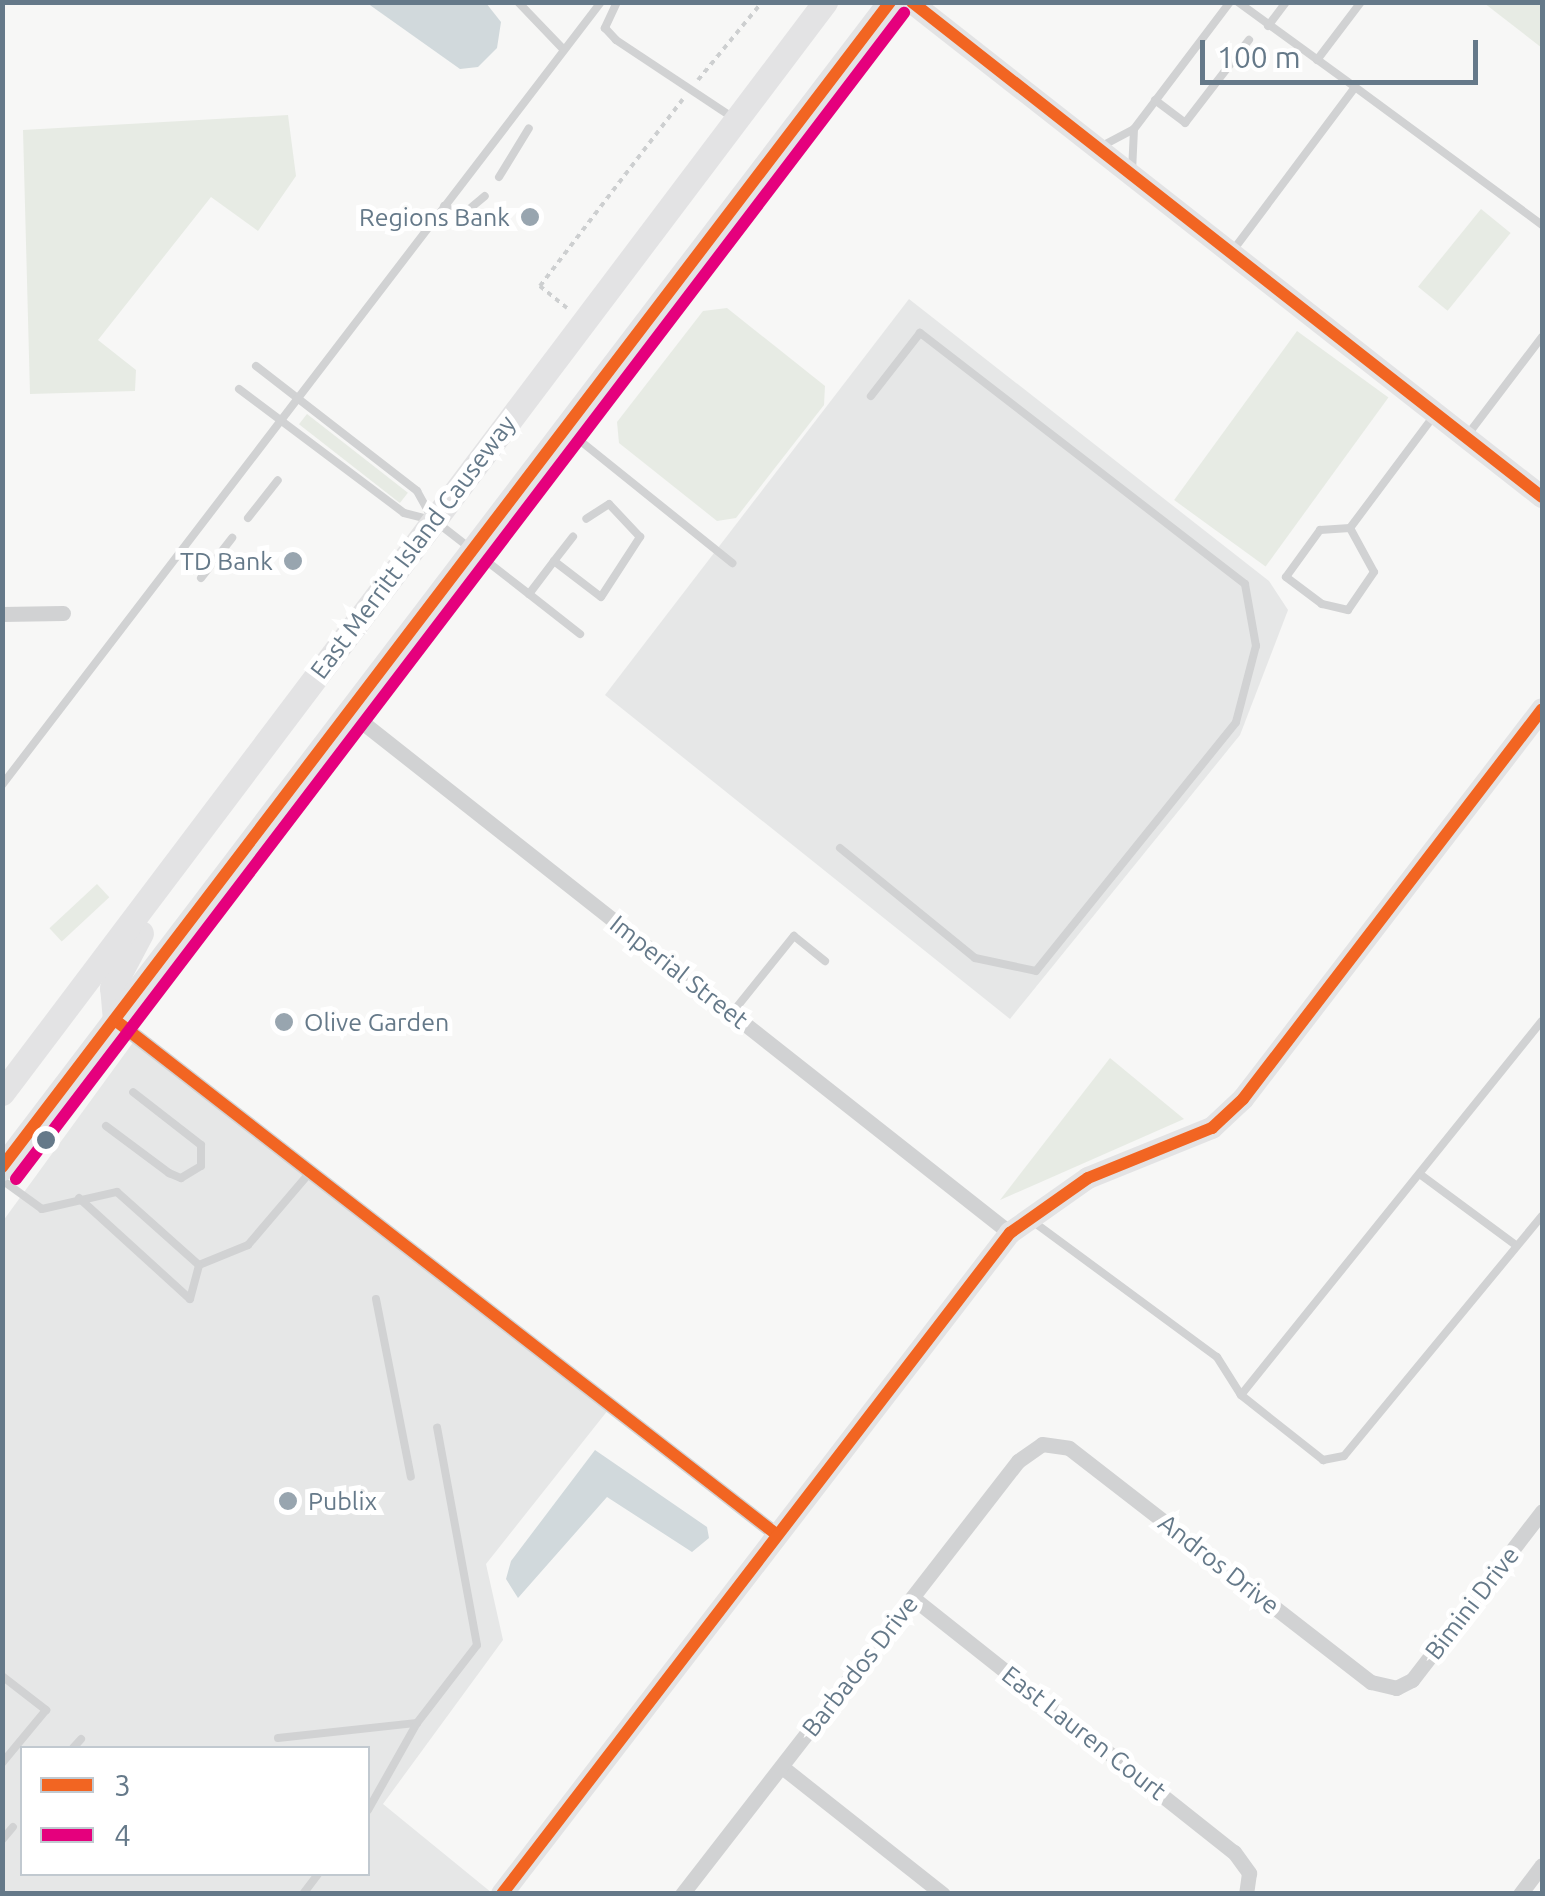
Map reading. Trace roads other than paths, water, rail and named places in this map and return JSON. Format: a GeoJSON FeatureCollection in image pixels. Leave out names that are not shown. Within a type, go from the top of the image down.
{"type":"FeatureCollection","features":[{"type":"Feature","properties":{"kind":"main road","name":"East Merritt Island Causeway"},"geometry":{"type":"LineString","coordinates":[[2,1093],[826,2]]}},
{"type":"Feature","properties":{"kind":"main road","name":"East Merritt Island Causeway"},"geometry":{"type":"LineString","coordinates":[[2,1168],[890,2]]}},
{"type":"Feature","properties":{"kind":"main road"},"geometry":{"type":"LineString","coordinates":[[116,1020],[112,988],[150,897]]}},
{"type":"Feature","properties":{"kind":"street"},"geometry":{"type":"LineString","coordinates":[[911,2],[1542,497]]}},
{"type":"Feature","properties":{"kind":"street"},"geometry":{"type":"LineString","coordinates":[[2,614],[63,613]]}},
{"type":"Feature","properties":{"kind":"street"},"geometry":{"type":"LineString","coordinates":[[502,1894],[776,1534],[1018,1226],[1088,1178],[1212,1128],[1243,1099],[1542,710]]}},
{"type":"Feature","properties":{"kind":"street","name":"Imperial Street"},"geometry":{"type":"LineString","coordinates":[[348,711],[732,1013],[1018,1226]]}},
{"type":"Feature","properties":{"kind":"street"},"geometry":{"type":"LineString","coordinates":[[116,1020],[776,1534]]}},
{"type":"Feature","properties":{"kind":"street","name":"Barbados Drive"},"geometry":{"type":"LineString","coordinates":[[682,1894],[1018,1461],[1042,1444]]}},
{"type":"Feature","properties":{"kind":"street","name":"Andros Drive"},"geometry":{"type":"LineString","coordinates":[[1042,1444],[1069,1448],[1371,1682],[1396,1688]]}},
{"type":"Feature","properties":{"kind":"street","name":"Bimini Drive"},"geometry":{"type":"LineString","coordinates":[[1396,1688],[1412,1680],[1542,1511]]}},
{"type":"Feature","properties":{"kind":"street","name":"East Lauren Court"},"geometry":{"type":"LineString","coordinates":[[913,1598],[1234,1852],[1248,1873],[1246,1894]]}},
{"type":"Feature","properties":{"kind":"street"},"geometry":{"type":"LineString","coordinates":[[782,1767],[942,1894]]}},
{"type":"Feature","properties":{"kind":"street"},"geometry":{"type":"LineString","coordinates":[[1520,1894],[1542,1865]]}},
{"type":"Feature","properties":{"kind":"lane"},"geometry":{"type":"LineString","coordinates":[[518,2],[564,50]]}},
{"type":"Feature","properties":{"kind":"lane"},"geometry":{"type":"LineString","coordinates":[[2,785],[601,2]]}},
{"type":"Feature","properties":{"kind":"lane"},"geometry":{"type":"LineString","coordinates":[[617,2],[605,28],[688,93],[737,120]]}},
{"type":"Feature","properties":{"kind":"lane"},"geometry":{"type":"LineString","coordinates":[[1096,148],[1134,129],[1230,2]]}},
{"type":"Feature","properties":{"kind":"lane"},"geometry":{"type":"LineString","coordinates":[[1238,2],[1542,225]]}},
{"type":"Feature","properties":{"kind":"lane"},"geometry":{"type":"LineString","coordinates":[[1268,26],[1286,2]]}},
{"type":"Feature","properties":{"kind":"lane"},"geometry":{"type":"LineString","coordinates":[[1317,60],[1361,2]]}},
{"type":"Feature","properties":{"kind":"lane"},"geometry":{"type":"LineString","coordinates":[[1155,100],[1186,123],[1249,40]]}},
{"type":"Feature","properties":{"kind":"lane"},"geometry":{"type":"LineString","coordinates":[[1232,252],[1355,88]]}},
{"type":"Feature","properties":{"kind":"lane"},"geometry":{"type":"LineString","coordinates":[[499,177],[529,128]]}},
{"type":"Feature","properties":{"kind":"lane"},"geometry":{"type":"LineString","coordinates":[[1132,176],[1134,129]]}},
{"type":"Feature","properties":{"kind":"lane"},"geometry":{"type":"LineString","coordinates":[[444,206],[461,216],[485,196]]}},
{"type":"Feature","properties":{"kind":"lane"},"geometry":{"type":"LineString","coordinates":[[840,848],[975,958],[1036,971],[1236,722],[1255,662],[1246,584],[920,334],[871,396]]}},
{"type":"Feature","properties":{"kind":"lane"},"geometry":{"type":"LineString","coordinates":[[1466,437],[1542,337]]}},
{"type":"Feature","properties":{"kind":"lane"},"geometry":{"type":"LineString","coordinates":[[256,366],[417,492],[433,520],[580,634]]}},
{"type":"Feature","properties":{"kind":"lane"},"geometry":{"type":"LineString","coordinates":[[238,389],[404,514],[433,520]]}},
{"type":"Feature","properties":{"kind":"lane"},"geometry":{"type":"LineString","coordinates":[[1350,528],[1374,572],[1348,610],[1322,604],[1286,577],[1320,530],[1350,528],[1436,413]]}},
{"type":"Feature","properties":{"kind":"lane"},"geometry":{"type":"LineString","coordinates":[[564,428],[732,562]]}},
{"type":"Feature","properties":{"kind":"lane"},"geometry":{"type":"LineString","coordinates":[[248,518],[278,480]]}},
{"type":"Feature","properties":{"kind":"lane"},"geometry":{"type":"LineString","coordinates":[[554,561],[602,597],[638,549],[634,525],[609,504],[586,519]]}},
{"type":"Feature","properties":{"kind":"lane"},"geometry":{"type":"LineString","coordinates":[[529,594],[573,536]]}},
{"type":"Feature","properties":{"kind":"lane"},"geometry":{"type":"LineString","coordinates":[[201,578],[232,538]]}},
{"type":"Feature","properties":{"kind":"lane"},"geometry":{"type":"LineString","coordinates":[[732,1013],[794,936],[825,961]]}},
{"type":"Feature","properties":{"kind":"lane"},"geometry":{"type":"LineString","coordinates":[[1242,1396],[1542,1022]]}},
{"type":"Feature","properties":{"kind":"lane"},"geometry":{"type":"LineString","coordinates":[[106,1126],[169,1173],[181,1178],[202,1166],[201,1144],[133,1092]]}},
{"type":"Feature","properties":{"kind":"lane"},"geometry":{"type":"LineString","coordinates":[[79,1198],[190,1299],[200,1265],[248,1244],[312,1170]]}},
{"type":"Feature","properties":{"kind":"lane"},"geometry":{"type":"LineString","coordinates":[[1421,1175],[1518,1246]]}},
{"type":"Feature","properties":{"kind":"lane"},"geometry":{"type":"LineString","coordinates":[[2,1180],[42,1209],[117,1192],[200,1265]]}},
{"type":"Feature","properties":{"kind":"lane"},"geometry":{"type":"LineString","coordinates":[[1018,1226],[1058,1233],[1218,1357],[1242,1396],[1323,1460],[1344,1456],[1542,1216]]}},
{"type":"Feature","properties":{"kind":"lane"},"geometry":{"type":"LineString","coordinates":[[376,1300],[412,1476]]}},
{"type":"Feature","properties":{"kind":"lane"},"geometry":{"type":"LineString","coordinates":[[370,1806],[417,1723],[476,1646],[437,1428]]}},
{"type":"Feature","properties":{"kind":"lane"},"geometry":{"type":"LineString","coordinates":[[2,1676],[46,1710],[2,1763]]}},
{"type":"Feature","properties":{"kind":"lane"},"geometry":{"type":"LineString","coordinates":[[278,1738],[417,1723]]}},
{"type":"Feature","properties":{"kind":"lane"},"geometry":{"type":"LineString","coordinates":[[75,1746],[81,1739]]}},
{"type":"Feature","properties":{"kind":"lane"},"geometry":{"type":"LineString","coordinates":[[2,1840],[13,1827]]}},
{"type":"Feature","properties":{"kind":"place","name":"Regions Bank"},"geometry":{"type":"Point","coordinates":[530,217]}},
{"type":"Feature","properties":{"kind":"place","name":"TD Bank"},"geometry":{"type":"Point","coordinates":[293,561]}},
{"type":"Feature","properties":{"kind":"place","name":"Olive Garden"},"geometry":{"type":"Point","coordinates":[284,1022]}},
{"type":"Feature","properties":{"kind":"place","name":"Publix"},"geometry":{"type":"Point","coordinates":[288,1501]}}]}
